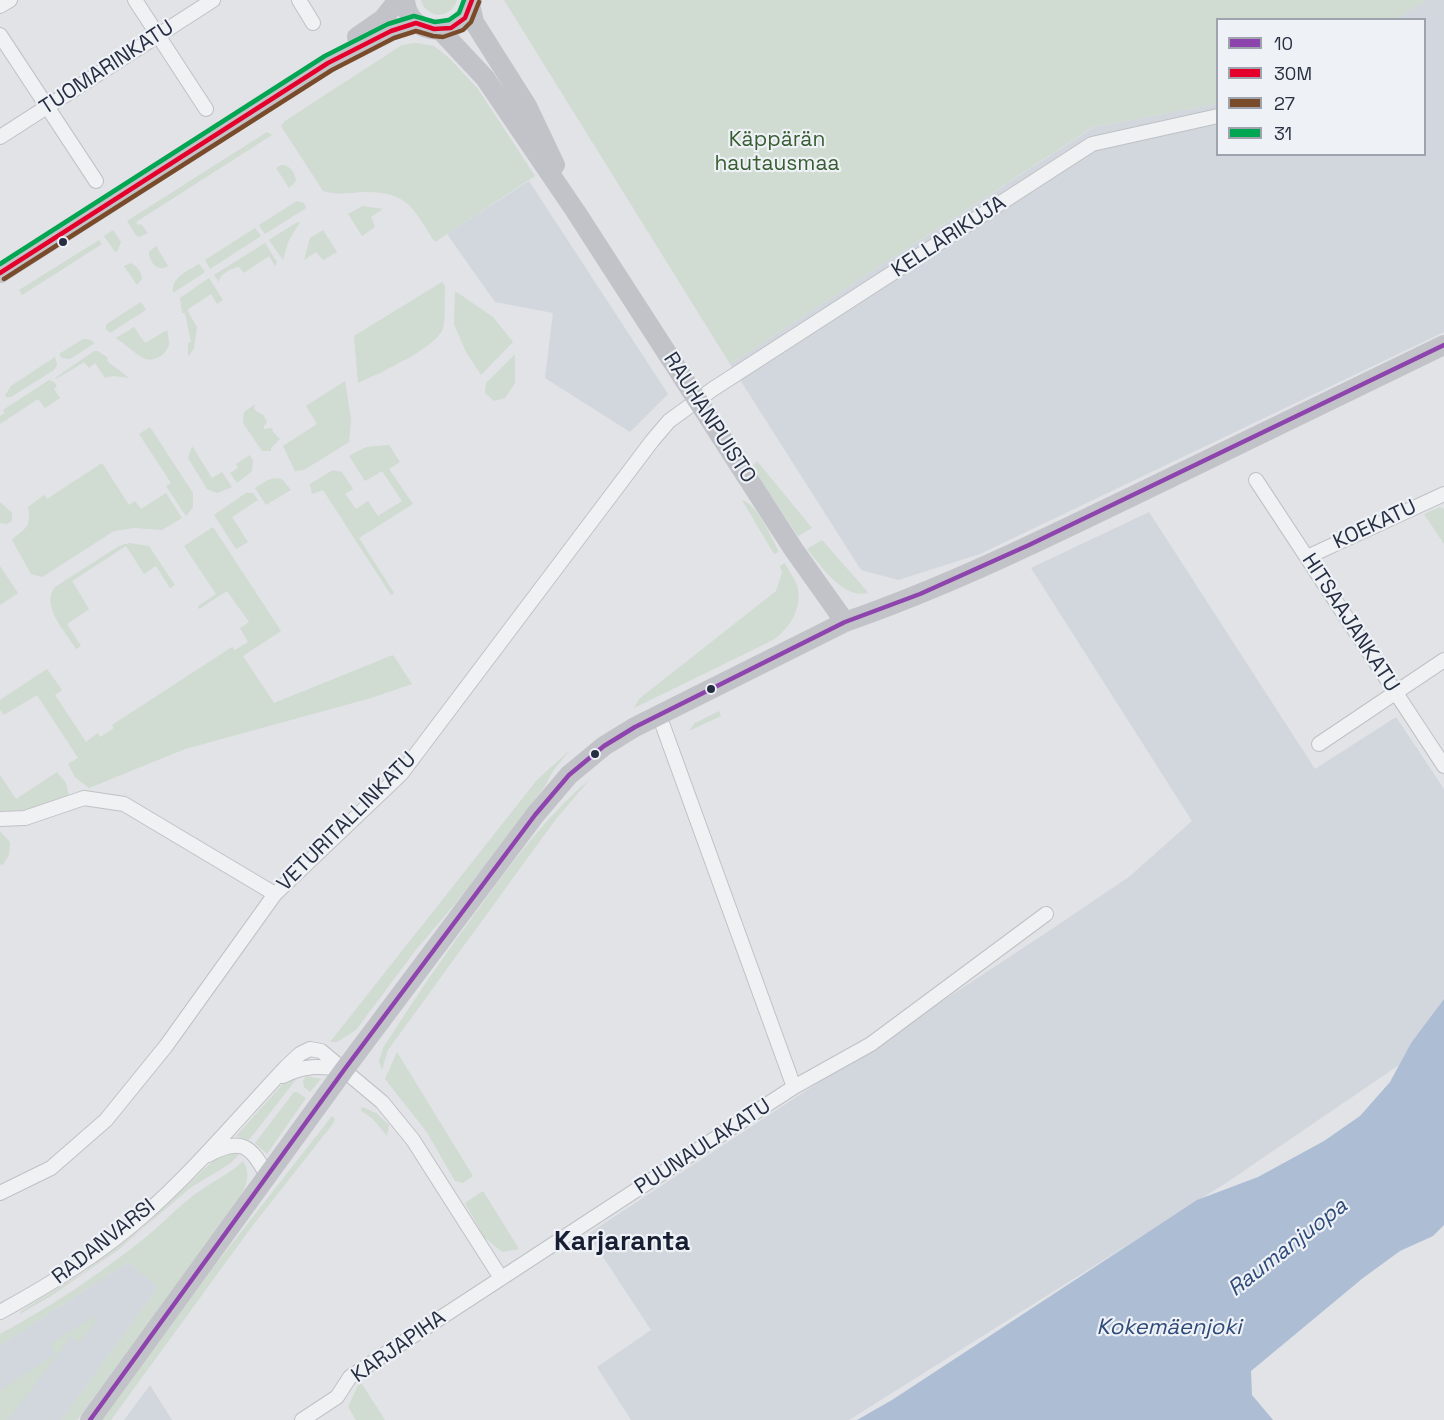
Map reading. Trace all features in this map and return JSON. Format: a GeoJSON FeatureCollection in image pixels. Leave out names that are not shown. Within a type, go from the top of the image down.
{"type":"FeatureCollection","features":[{"type":"Feature","properties":{"kind":"main road"},"geometry":{"type":"LineString","coordinates":[[328,63],[357,37],[382,19],[398,0]]}},
{"type":"Feature","properties":{"kind":"main road"},"geometry":{"type":"LineString","coordinates":[[405,0],[409,15],[416,23],[427,29],[441,31],[464,19],[472,4]]}},
{"type":"Feature","properties":{"kind":"main road","name":"RAUHANPUISTO"},"geometry":{"type":"LineString","coordinates":[[472,4],[474,22],[527,106],[576,212]]}},
{"type":"Feature","properties":{"kind":"main road"},"geometry":{"type":"LineString","coordinates":[[0,273],[328,63],[391,31],[416,23]]}},
{"type":"Feature","properties":{"kind":"main road","name":"RAUHANPUISTO"},"geometry":{"type":"LineString","coordinates":[[441,31],[485,78],[576,212],[794,550],[845,622]]}},
{"type":"Feature","properties":{"kind":"main road"},"geometry":{"type":"LineString","coordinates":[[90,1420],[344,1070],[535,815],[569,775],[604,746],[659,715],[845,622],[911,597],[1048,537],[1444,345]]}},
{"type":"Feature","properties":{"kind":"street"},"geometry":{"type":"LineString","coordinates":[[0,6],[10,0]]}},
{"type":"Feature","properties":{"kind":"street"},"geometry":{"type":"LineString","coordinates":[[135,0],[206,109]]}},
{"type":"Feature","properties":{"kind":"street","name":"TUOMARINKATU"},"geometry":{"type":"LineString","coordinates":[[0,137],[213,0]]}},
{"type":"Feature","properties":{"kind":"street"},"geometry":{"type":"LineString","coordinates":[[299,0],[313,23]]}},
{"type":"Feature","properties":{"kind":"street"},"geometry":{"type":"LineString","coordinates":[[0,35],[96,181]]}},
{"type":"Feature","properties":{"kind":"street","name":"KELLARIKUJA"},"geometry":{"type":"LineString","coordinates":[[698,400],[1092,144],[1216,116]]}},
{"type":"Feature","properties":{"kind":"street","name":"VETURITALLINKATU"},"geometry":{"type":"LineString","coordinates":[[0,1193],[51,1168],[106,1120],[166,1046],[275,894],[401,774],[652,441],[669,421],[698,400]]}},
{"type":"Feature","properties":{"kind":"street","name":"HITSAAJANKATU"},"geometry":{"type":"LineString","coordinates":[[1256,480],[1444,766]]}},
{"type":"Feature","properties":{"kind":"street","name":"KOEKATU"},"geometry":{"type":"LineString","coordinates":[[1307,557],[1444,494]]}},
{"type":"Feature","properties":{"kind":"street"},"geometry":{"type":"LineString","coordinates":[[1319,744],[1444,660]]}},
{"type":"Feature","properties":{"kind":"street","name":"PUUNAULAKATU"},"geometry":{"type":"LineString","coordinates":[[501,1278],[794,1088],[659,715]]}},
{"type":"Feature","properties":{"kind":"street"},"geometry":{"type":"LineString","coordinates":[[0,819],[25,818],[84,798],[124,804],[275,894]]}},
{"type":"Feature","properties":{"kind":"street"},"geometry":{"type":"LineString","coordinates":[[794,1088],[871,1044],[1046,914]]}},
{"type":"Feature","properties":{"kind":"street","name":"RADANVARSI"},"geometry":{"type":"LineString","coordinates":[[0,1312],[58,1280],[110,1243],[145,1214],[300,1054],[310,1049],[321,1051],[344,1070]]}},
{"type":"Feature","properties":{"kind":"street"},"geometry":{"type":"LineString","coordinates":[[344,1070],[370,1090],[395,1116],[413,1140],[501,1278]]}},
{"type":"Feature","properties":{"kind":"street","name":"RADANVARSI"},"geometry":{"type":"LineString","coordinates":[[199,1160],[230,1145],[247,1147],[259,1160],[267,1176]]}},
{"type":"Feature","properties":{"kind":"street","name":"KARJAPIHA"},"geometry":{"type":"LineString","coordinates":[[302,1420],[337,1397],[350,1377],[501,1278]]}},
{"type":"Feature","properties":{"kind":"shaded area"},"geometry":{"type":"Polygon","coordinates":[[[1428,0],[1444,0],[1444,332],[980,554],[898,580],[861,570],[730,364],[1094,127],[1216,104],[1216,156],[1426,156],[1426,18],[1397,18],[1428,0]]]}},
{"type":"Feature","properties":{"kind":"shaded area"},"geometry":{"type":"Polygon","coordinates":[[[529,181],[668,394],[630,432],[545,378],[553,313],[495,302],[447,234],[529,181]]]}},
{"type":"Feature","properties":{"kind":"shaded area"},"geometry":{"type":"Polygon","coordinates":[[[1149,512],[1315,769],[1396,717],[1444,789],[1444,999],[1411,1043],[1399,1065],[1226,1183],[849,1420],[631,1420],[597,1367],[651,1330],[588,1234],[1130,876],[1192,821],[1031,568],[1149,512]]]}},
{"type":"Feature","properties":{"kind":"shaded area"},"geometry":{"type":"Polygon","coordinates":[[[128,1262],[158,1287],[61,1420],[0,1420],[0,1346],[128,1262]]]}},
{"type":"Feature","properties":{"kind":"shaded area"},"geometry":{"type":"Polygon","coordinates":[[[150,1385],[172,1420],[124,1420],[150,1385]]]}},
{"type":"Feature","properties":{"kind":"green space"},"geometry":{"type":"Polygon","coordinates":[[[421,0],[457,0],[450,11],[439,15],[428,11],[421,0]]]}},
{"type":"Feature","properties":{"kind":"green space","name":"Käppärän hautausmaa"},"geometry":{"type":"Polygon","coordinates":[[[504,0],[1428,0],[1397,18],[1216,18],[1216,104],[1093,127],[730,364],[504,0]]]}},
{"type":"Feature","properties":{"kind":"green space"},"geometry":{"type":"Polygon","coordinates":[[[416,43],[434,46],[449,58],[478,89],[535,176],[435,242],[414,211],[399,198],[377,192],[323,191],[281,126],[285,121],[402,45],[416,43]]]}},
{"type":"Feature","properties":{"kind":"green space"},"geometry":{"type":"Polygon","coordinates":[[[267,132],[272,135],[136,222],[138,225],[141,224],[148,233],[139,237],[135,234],[127,221],[267,132]]]}},
{"type":"Feature","properties":{"kind":"green space"},"geometry":{"type":"Polygon","coordinates":[[[281,165],[292,170],[294,175],[296,181],[289,188],[276,168],[281,165]]]}},
{"type":"Feature","properties":{"kind":"green space"},"geometry":{"type":"Polygon","coordinates":[[[297,201],[304,203],[306,208],[265,234],[259,225],[297,201]]]}},
{"type":"Feature","properties":{"kind":"green space"},"geometry":{"type":"Polygon","coordinates":[[[363,206],[383,209],[371,217],[375,227],[362,236],[348,214],[363,206]]]}},
{"type":"Feature","properties":{"kind":"green space"},"geometry":{"type":"Polygon","coordinates":[[[300,222],[288,242],[283,260],[269,240],[300,222]]]}},
{"type":"Feature","properties":{"kind":"green space"},"geometry":{"type":"Polygon","coordinates":[[[255,228],[261,236],[210,269],[205,260],[255,228]]]}},
{"type":"Feature","properties":{"kind":"green space"},"geometry":{"type":"Polygon","coordinates":[[[113,230],[121,242],[115,252],[104,236],[113,230]]]}},
{"type":"Feature","properties":{"kind":"green space"},"geometry":{"type":"Polygon","coordinates":[[[323,230],[337,252],[323,260],[316,252],[304,260],[310,238],[323,230]]]}},
{"type":"Feature","properties":{"kind":"green space"},"geometry":{"type":"Polygon","coordinates":[[[99,240],[102,244],[22,295],[19,290],[99,240]]]}},
{"type":"Feature","properties":{"kind":"green space"},"geometry":{"type":"Polygon","coordinates":[[[265,243],[277,262],[275,266],[269,256],[244,273],[239,267],[230,270],[221,276],[219,282],[214,275],[265,243]]]}},
{"type":"Feature","properties":{"kind":"green space"},"geometry":{"type":"Polygon","coordinates":[[[156,246],[168,266],[164,268],[155,265],[151,259],[149,252],[156,246]]]}},
{"type":"Feature","properties":{"kind":"green space"},"geometry":{"type":"Polygon","coordinates":[[[131,263],[139,270],[142,277],[137,285],[124,266],[131,263]]]}},
{"type":"Feature","properties":{"kind":"green space"},"geometry":{"type":"Polygon","coordinates":[[[199,264],[205,272],[173,293],[177,279],[199,264]]]}},
{"type":"Feature","properties":{"kind":"green space"},"geometry":{"type":"Polygon","coordinates":[[[209,278],[223,300],[217,304],[211,294],[187,310],[197,327],[194,348],[188,357],[188,343],[191,342],[180,298],[209,278]]]}},
{"type":"Feature","properties":{"kind":"green space"},"geometry":{"type":"Polygon","coordinates":[[[442,282],[445,286],[444,318],[443,328],[439,335],[419,352],[358,383],[354,336],[442,282]]]}},
{"type":"Feature","properties":{"kind":"green space"},"geometry":{"type":"Polygon","coordinates":[[[455,291],[493,317],[513,342],[481,375],[466,352],[454,324],[455,291]]]}},
{"type":"Feature","properties":{"kind":"green space"},"geometry":{"type":"Polygon","coordinates":[[[141,302],[146,310],[110,333],[106,329],[108,323],[141,302]]]}},
{"type":"Feature","properties":{"kind":"green space"},"geometry":{"type":"Polygon","coordinates":[[[134,327],[145,343],[167,330],[169,344],[166,352],[155,359],[143,358],[116,338],[134,327]]]}},
{"type":"Feature","properties":{"kind":"green space"},"geometry":{"type":"Polygon","coordinates":[[[83,339],[95,343],[70,359],[62,358],[59,354],[83,339]]]}},
{"type":"Feature","properties":{"kind":"green space"},"geometry":{"type":"Polygon","coordinates":[[[94,351],[108,358],[107,361],[129,378],[114,376],[105,378],[95,363],[89,368],[84,362],[55,378],[94,351]]]}},
{"type":"Feature","properties":{"kind":"green space"},"geometry":{"type":"Polygon","coordinates":[[[515,354],[515,383],[505,398],[494,401],[485,393],[486,383],[515,354]]]}},
{"type":"Feature","properties":{"kind":"green space"},"geometry":{"type":"Polygon","coordinates":[[[55,357],[57,365],[54,370],[11,397],[6,397],[11,386],[55,357]]]}},
{"type":"Feature","properties":{"kind":"green space"},"geometry":{"type":"Polygon","coordinates":[[[49,380],[57,386],[54,389],[60,398],[45,408],[38,399],[0,424],[0,416],[5,413],[3,410],[49,380]]]}},
{"type":"Feature","properties":{"kind":"green space"},"geometry":{"type":"Polygon","coordinates":[[[345,381],[351,420],[349,442],[304,470],[295,471],[283,446],[317,424],[306,406],[345,381]]]}},
{"type":"Feature","properties":{"kind":"green space"},"geometry":{"type":"Polygon","coordinates":[[[255,404],[256,411],[264,415],[267,422],[264,429],[272,428],[280,439],[271,451],[262,451],[243,423],[244,412],[255,404]]]}},
{"type":"Feature","properties":{"kind":"green space"},"geometry":{"type":"Polygon","coordinates":[[[150,427],[193,493],[193,507],[186,516],[166,486],[171,483],[139,434],[150,427]]]}},
{"type":"Feature","properties":{"kind":"green space"},"geometry":{"type":"Polygon","coordinates":[[[389,445],[400,462],[389,469],[413,504],[359,538],[394,593],[391,595],[323,490],[312,494],[310,484],[333,470],[342,472],[353,489],[345,494],[356,509],[368,501],[378,516],[402,501],[382,471],[365,481],[349,456],[366,447],[389,445]]]}},
{"type":"Feature","properties":{"kind":"green space"},"geometry":{"type":"Polygon","coordinates":[[[192,446],[212,478],[222,472],[232,487],[217,493],[207,489],[188,458],[192,446]]]}},
{"type":"Feature","properties":{"kind":"green space"},"geometry":{"type":"Polygon","coordinates":[[[250,455],[253,461],[252,471],[237,483],[230,473],[238,468],[236,464],[250,455]]]}},
{"type":"Feature","properties":{"kind":"green space"},"geometry":{"type":"Polygon","coordinates":[[[757,461],[812,528],[798,536],[753,469],[757,461]]]}},
{"type":"Feature","properties":{"kind":"green space"},"geometry":{"type":"Polygon","coordinates":[[[102,463],[129,505],[135,501],[141,509],[166,493],[182,518],[162,530],[134,528],[114,531],[42,577],[31,574],[12,540],[28,524],[28,507],[44,495],[47,499],[102,463]]]}},
{"type":"Feature","properties":{"kind":"green space"},"geometry":{"type":"Polygon","coordinates":[[[274,478],[282,479],[291,490],[266,505],[255,488],[274,478]]]}},
{"type":"Feature","properties":{"kind":"green space"},"geometry":{"type":"Polygon","coordinates":[[[246,493],[253,493],[258,500],[232,517],[248,542],[236,549],[214,515],[246,493]]]}},
{"type":"Feature","properties":{"kind":"green space"},"geometry":{"type":"Polygon","coordinates":[[[742,500],[759,515],[779,552],[774,554],[742,500]]]}},
{"type":"Feature","properties":{"kind":"green space"},"geometry":{"type":"Polygon","coordinates":[[[0,502],[12,513],[12,521],[7,524],[0,523],[0,502]]]}},
{"type":"Feature","properties":{"kind":"green space"},"geometry":{"type":"Polygon","coordinates":[[[1440,507],[1444,509],[1444,544],[1424,514],[1440,507]]]}},
{"type":"Feature","properties":{"kind":"green space"},"geometry":{"type":"Polygon","coordinates":[[[213,527],[281,631],[243,656],[274,703],[393,655],[412,684],[371,698],[185,749],[89,788],[75,777],[68,764],[78,758],[37,695],[4,715],[0,710],[0,700],[47,669],[62,690],[55,695],[86,742],[98,733],[100,737],[114,728],[112,725],[232,647],[235,650],[248,642],[240,628],[249,622],[227,591],[199,609],[198,606],[216,594],[184,546],[213,527]]]}},
{"type":"Feature","properties":{"kind":"green space"},"geometry":{"type":"Polygon","coordinates":[[[822,540],[868,593],[859,594],[850,591],[833,580],[826,572],[807,549],[822,540]]]}},
{"type":"Feature","properties":{"kind":"green space"},"geometry":{"type":"Polygon","coordinates":[[[129,543],[149,546],[175,585],[170,588],[156,566],[144,574],[126,546],[72,581],[89,609],[67,624],[81,646],[76,649],[56,619],[52,610],[51,594],[55,587],[119,546],[129,543]]]}},
{"type":"Feature","properties":{"kind":"green space"},"geometry":{"type":"Polygon","coordinates":[[[785,563],[797,585],[798,602],[794,617],[785,630],[773,640],[634,708],[639,699],[776,591],[782,573],[780,566],[785,563]]]}},
{"type":"Feature","properties":{"kind":"green space"},"geometry":{"type":"Polygon","coordinates":[[[0,566],[18,593],[0,605],[0,566]]]}},
{"type":"Feature","properties":{"kind":"green space"},"geometry":{"type":"Polygon","coordinates":[[[719,711],[721,716],[689,731],[695,723],[719,711]]]}},
{"type":"Feature","properties":{"kind":"green space"},"geometry":{"type":"Polygon","coordinates":[[[570,750],[465,892],[415,951],[356,1030],[337,1042],[330,1042],[537,780],[570,750]]]}},
{"type":"Feature","properties":{"kind":"green space"},"geometry":{"type":"Polygon","coordinates":[[[57,772],[66,783],[69,796],[37,809],[0,811],[0,775],[16,799],[57,772]]]}},
{"type":"Feature","properties":{"kind":"green space"},"geometry":{"type":"Polygon","coordinates":[[[590,779],[556,819],[388,1050],[382,1070],[379,1061],[383,1048],[456,939],[532,838],[590,779]]]}},
{"type":"Feature","properties":{"kind":"green space"},"geometry":{"type":"Polygon","coordinates":[[[0,831],[10,842],[9,855],[2,866],[0,864],[0,831]]]}},
{"type":"Feature","properties":{"kind":"green space"},"geometry":{"type":"Polygon","coordinates":[[[397,1052],[473,1176],[463,1183],[455,1181],[426,1131],[385,1079],[397,1052]]]}},
{"type":"Feature","properties":{"kind":"green space"},"geometry":{"type":"Polygon","coordinates":[[[306,1076],[321,1079],[310,1092],[304,1087],[303,1081],[306,1076]]]}},
{"type":"Feature","properties":{"kind":"green space"},"geometry":{"type":"Polygon","coordinates":[[[298,1077],[249,1140],[236,1136],[283,1084],[298,1077]]]}},
{"type":"Feature","properties":{"kind":"green space"},"geometry":{"type":"Polygon","coordinates":[[[294,1092],[306,1098],[267,1154],[255,1143],[294,1092]]]}},
{"type":"Feature","properties":{"kind":"green space"},"geometry":{"type":"Polygon","coordinates":[[[362,1107],[376,1113],[389,1125],[387,1136],[372,1118],[361,1111],[362,1107]]]}},
{"type":"Feature","properties":{"kind":"green space"},"geometry":{"type":"Polygon","coordinates":[[[332,1116],[335,1119],[332,1125],[253,1225],[111,1420],[101,1420],[212,1269],[332,1116]]]}},
{"type":"Feature","properties":{"kind":"green space"},"geometry":{"type":"Polygon","coordinates":[[[232,1152],[241,1152],[231,1163],[190,1188],[118,1250],[51,1296],[20,1314],[21,1311],[83,1273],[117,1248],[144,1227],[216,1158],[232,1152]]]}},
{"type":"Feature","properties":{"kind":"green space"},"geometry":{"type":"Polygon","coordinates":[[[243,1161],[246,1168],[246,1184],[226,1220],[77,1420],[61,1420],[158,1287],[128,1262],[0,1346],[0,1334],[93,1277],[146,1237],[194,1195],[243,1161]]]}},
{"type":"Feature","properties":{"kind":"green space"},"geometry":{"type":"Polygon","coordinates":[[[483,1191],[519,1249],[502,1252],[484,1237],[465,1203],[483,1191]]]}},
{"type":"Feature","properties":{"kind":"green space"},"geometry":{"type":"Polygon","coordinates":[[[95,1316],[97,1319],[80,1343],[71,1337],[8,1420],[0,1420],[0,1390],[56,1354],[50,1344],[95,1316]]]}},
{"type":"Feature","properties":{"kind":"green space"},"geometry":{"type":"Polygon","coordinates":[[[360,1381],[385,1420],[356,1420],[348,1407],[360,1381]]]}},
{"type":"Feature","properties":{"kind":"water","name":"Kokemäenjoki"},"geometry":{"type":"Polygon","coordinates":[[[1444,999],[1444,1225],[1433,1236],[1400,1251],[1363,1278],[1251,1371],[1252,1395],[1273,1420],[857,1420],[892,1400],[1197,1200],[1258,1177],[1324,1141],[1360,1116],[1390,1082],[1411,1043],[1444,999]]]}},
{"type":"Feature","properties":{"kind":"transit line","name":"31"},"geometry":{"type":"LineString","coordinates":[[0,264],[325,56],[388,24],[414,16],[435,22],[449,20],[459,13],[464,0]]}},
{"type":"Feature","properties":{"kind":"transit line","name":"30M"},"geometry":{"type":"LineString","coordinates":[[0,273],[328,63],[391,31],[416,23],[434,29],[451,28],[465,18],[472,0]]}},
{"type":"Feature","properties":{"kind":"transit line","name":"27"},"geometry":{"type":"LineString","coordinates":[[4,279],[332,70],[394,38],[416,31],[443,37],[463,30],[471,22],[479,2]]}},
{"type":"Feature","properties":{"kind":"transit line","name":"10"},"geometry":{"type":"LineString","coordinates":[[90,1420],[344,1070],[535,815],[569,775],[604,746],[635,727],[845,622],[920,594],[1029,545],[1444,345]]}},
{"type":"Feature","properties":{"kind":"district","name":"Karjaranta"},"geometry":{"type":"Point","coordinates":[622,1243]}},
{"type":"Feature","properties":{"kind":"water label","name":"Raumanjuopa"},"geometry":{"type":"Point","coordinates":[1288,1248]}}]}
